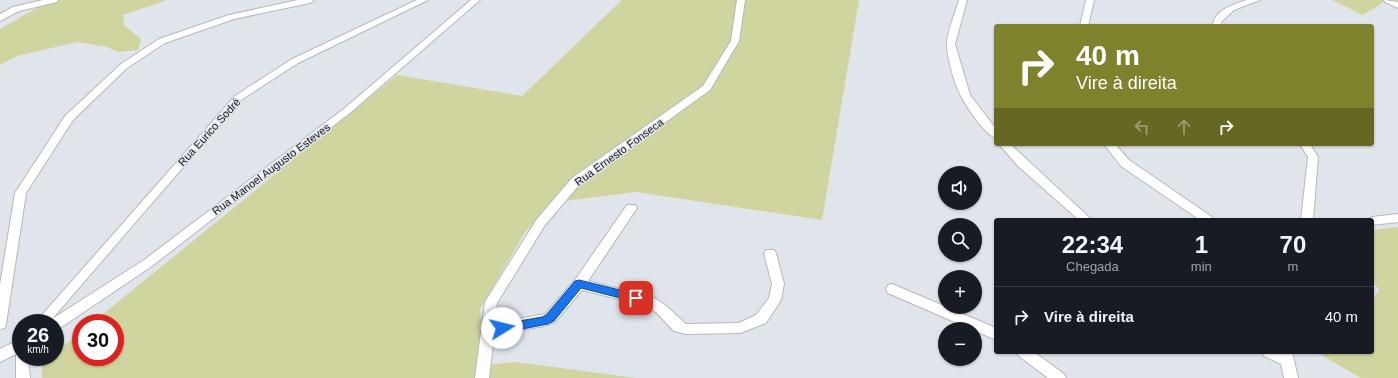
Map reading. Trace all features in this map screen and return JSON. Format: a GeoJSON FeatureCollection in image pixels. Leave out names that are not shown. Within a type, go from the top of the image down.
{"type":"FeatureCollection","features":[{"type":"Feature","properties":{"kind":"street"},"geometry":{"type":"LineString","coordinates":[[0,12],[54,0]]}},
{"type":"Feature","properties":{"kind":"street"},"geometry":{"type":"LineString","coordinates":[[0,324],[21,193],[69,118],[124,66],[162,41],[232,17],[310,0]]}},
{"type":"Feature","properties":{"kind":"street","name":"Rua Eurico Sodré"},"geometry":{"type":"LineString","coordinates":[[48,314],[238,98],[295,61],[424,0]]}},
{"type":"Feature","properties":{"kind":"street","name":"Rua Manoel Augusto Esteves"},"geometry":{"type":"LineString","coordinates":[[64,318],[148,263],[342,115],[476,0]]}},
{"type":"Feature","properties":{"kind":"street","name":"Rua Ernesto Fonseca"},"geometry":{"type":"LineString","coordinates":[[482,378],[491,302],[541,222],[576,181],[707,88],[735,42],[741,0]]}},
{"type":"Feature","properties":{"kind":"street"},"geometry":{"type":"LineString","coordinates":[[963,0],[951,44],[957,70],[966,95],[987,126],[994,133]]}},
{"type":"Feature","properties":{"kind":"street"},"geometry":{"type":"LineString","coordinates":[[1084,24],[1090,0]]}},
{"type":"Feature","properties":{"kind":"street"},"geometry":{"type":"LineString","coordinates":[[1216,24],[1217,20],[1231,8],[1256,0]]}},
{"type":"Feature","properties":{"kind":"street"},"geometry":{"type":"LineString","coordinates":[[1388,0],[1398,5]]}},
{"type":"Feature","properties":{"kind":"street"},"geometry":{"type":"LineString","coordinates":[[0,25],[37,5]]}},
{"type":"Feature","properties":{"kind":"street"},"geometry":{"type":"LineString","coordinates":[[0,18],[16,9]]}},
{"type":"Feature","properties":{"kind":"street"},"geometry":{"type":"LineString","coordinates":[[1006,146],[1022,163],[1084,218]]}},
{"type":"Feature","properties":{"kind":"street"},"geometry":{"type":"LineString","coordinates":[[1110,146],[1125,163],[1205,218]]}},
{"type":"Feature","properties":{"kind":"street"},"geometry":{"type":"LineString","coordinates":[[1306,218],[1313,157],[1307,146]]}},
{"type":"Feature","properties":{"kind":"street"},"geometry":{"type":"LineString","coordinates":[[488,330],[544,321],[550,318],[579,284],[631,208]]}},
{"type":"Feature","properties":{"kind":"street"},"geometry":{"type":"LineString","coordinates":[[1374,221],[1398,218]]}},
{"type":"Feature","properties":{"kind":"street"},"geometry":{"type":"LineString","coordinates":[[579,284],[650,302],[661,309],[679,327],[686,329],[740,328],[761,319],[775,300],[778,284],[770,253]]}},
{"type":"Feature","properties":{"kind":"street"},"geometry":{"type":"LineString","coordinates":[[892,289],[994,333]]}},
{"type":"Feature","properties":{"kind":"street"},"geometry":{"type":"LineString","coordinates":[[0,356],[12,353]]}},
{"type":"Feature","properties":{"kind":"street"},"geometry":{"type":"LineString","coordinates":[[1027,354],[1059,378]]}},
{"type":"Feature","properties":{"kind":"street"},"geometry":{"type":"LineString","coordinates":[[1276,354],[1287,357],[1292,378]]}},
{"type":"Feature","properties":{"kind":"street"},"geometry":{"type":"LineString","coordinates":[[22,366],[23,378]]}},
{"type":"Feature","properties":{"kind":"green space"},"geometry":{"type":"Polygon","coordinates":[[[43,0],[167,0],[123,15],[124,25],[141,39],[138,50],[118,52],[107,47],[77,42],[17,56],[0,65],[0,29],[44,4],[43,0]]]}},
{"type":"Feature","properties":{"kind":"green space"},"geometry":{"type":"Polygon","coordinates":[[[622,0],[859,0],[822,220],[636,192],[556,202],[525,232],[480,309],[486,365],[515,362],[637,378],[42,378],[42,366],[64,366],[64,346],[72,339],[72,366],[124,366],[124,314],[103,314],[397,75],[522,96],[622,0]]]}},
{"type":"Feature","properties":{"kind":"green space"},"geometry":{"type":"Polygon","coordinates":[[[1332,0],[1398,0],[1398,7],[1385,1],[1363,15],[1332,0]]]}},
{"type":"Feature","properties":{"kind":"green space"},"geometry":{"type":"Polygon","coordinates":[[[1398,227],[1398,378],[1361,378],[1319,354],[1374,354],[1374,298],[1379,290],[1374,282],[1374,230],[1398,227]]]}},
{"type":"Feature","properties":{"kind":"route"},"geometry":{"type":"LineString","coordinates":[[502,328],[544,321],[550,318],[579,284],[636,298]]}}]}
